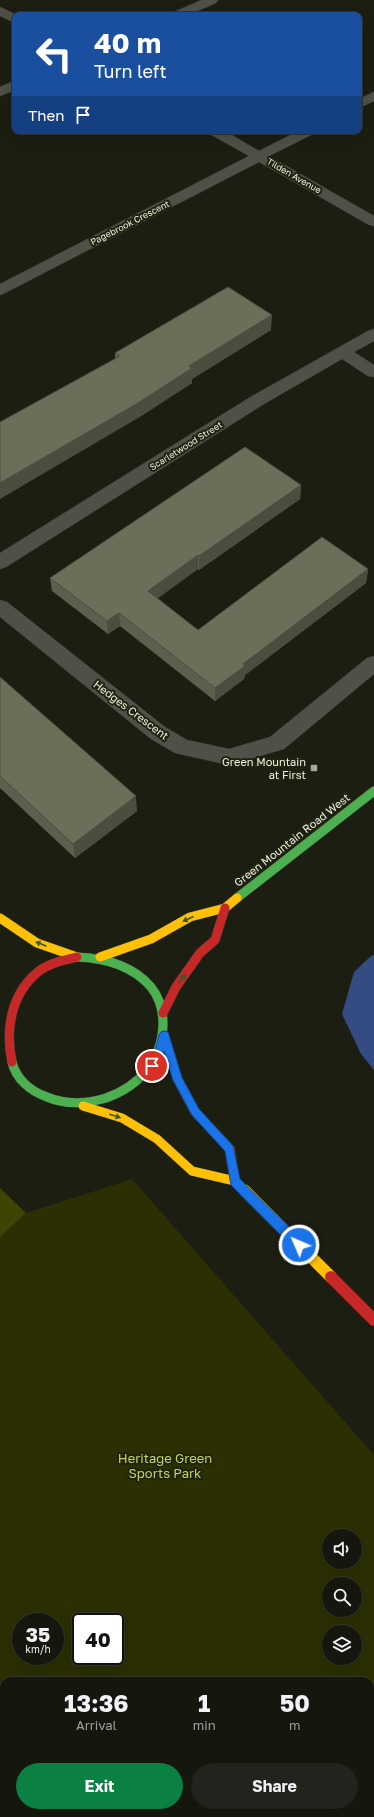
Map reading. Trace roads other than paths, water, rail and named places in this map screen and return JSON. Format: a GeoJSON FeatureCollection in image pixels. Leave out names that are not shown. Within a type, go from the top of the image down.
{"type":"FeatureCollection","features":[{"type":"Feature","properties":{"kind":"street"},"geometry":{"type":"LineString","coordinates":[[185,12],[212,0]]}},
{"type":"Feature","properties":{"kind":"street"},"geometry":{"type":"LineString","coordinates":[[0,11],[12,17]]}},
{"type":"Feature","properties":{"kind":"street"},"geometry":{"type":"LineString","coordinates":[[0,92],[12,86]]}},
{"type":"Feature","properties":{"kind":"street"},"geometry":{"type":"LineString","coordinates":[[362,102],[374,96]]}},
{"type":"Feature","properties":{"kind":"street","name":"Tilden Avenue"},"geometry":{"type":"LineString","coordinates":[[220,134],[374,222]]}},
{"type":"Feature","properties":{"kind":"street","name":"Pagebrook Crescent"},"geometry":{"type":"LineString","coordinates":[[0,290],[302,134]]}},
{"type":"Feature","properties":{"kind":"street","name":"Scarletwood Street"},"geometry":{"type":"LineString","coordinates":[[0,562],[258,400],[374,334]]}},
{"type":"Feature","properties":{"kind":"street"},"geometry":{"type":"LineString","coordinates":[[343,352],[374,372]]}},
{"type":"Feature","properties":{"kind":"street","name":"Hedges Crescent"},"geometry":{"type":"LineString","coordinates":[[0,607],[158,733],[182,747],[229,757],[277,743],[374,663]]}},
{"type":"Feature","properties":{"kind":"street","name":"Green Mountain Road West"},"geometry":{"type":"LineString","coordinates":[[100,957],[151,938],[190,917],[225,908],[374,791]]}},
{"type":"Feature","properties":{"kind":"street"},"geometry":{"type":"LineString","coordinates":[[163,1013],[176,987],[200,953],[215,940],[225,908]]}},
{"type":"Feature","properties":{"kind":"street"},"geometry":{"type":"LineString","coordinates":[[0,918],[37,943],[77,957]]}},
{"type":"Feature","properties":{"kind":"street"},"geometry":{"type":"LineString","coordinates":[[235,1181],[230,1149],[195,1112],[178,1080],[164,1035],[163,1013],[155,993],[142,976],[122,964],[100,957],[77,957],[54,963],[34,974],[17,990],[5,1008],[2,1032],[5,1054],[15,1074],[32,1090],[54,1101],[78,1104],[122,1118],[157,1139],[192,1171],[235,1181],[374,1320]]}},
{"type":"Feature","properties":{"kind":"street"},"geometry":{"type":"LineString","coordinates":[[78,1104],[103,1102],[126,1091],[145,1076],[158,1056],[164,1035]]}},
{"type":"Feature","properties":{"kind":"water"},"geometry":{"type":"Polygon","coordinates":[[[374,955],[374,1070],[361,1054],[342,1014],[354,972],[374,955]]]}},
{"type":"Feature","properties":{"kind":"place","name":"Green Mountain at First"},"geometry":{"type":"Point","coordinates":[314,768]}},
{"type":"Feature","properties":{"kind":"park label","name":"Heritage Green Sports Park"},"geometry":{"type":"Point","coordinates":[165,1466]}}]}
